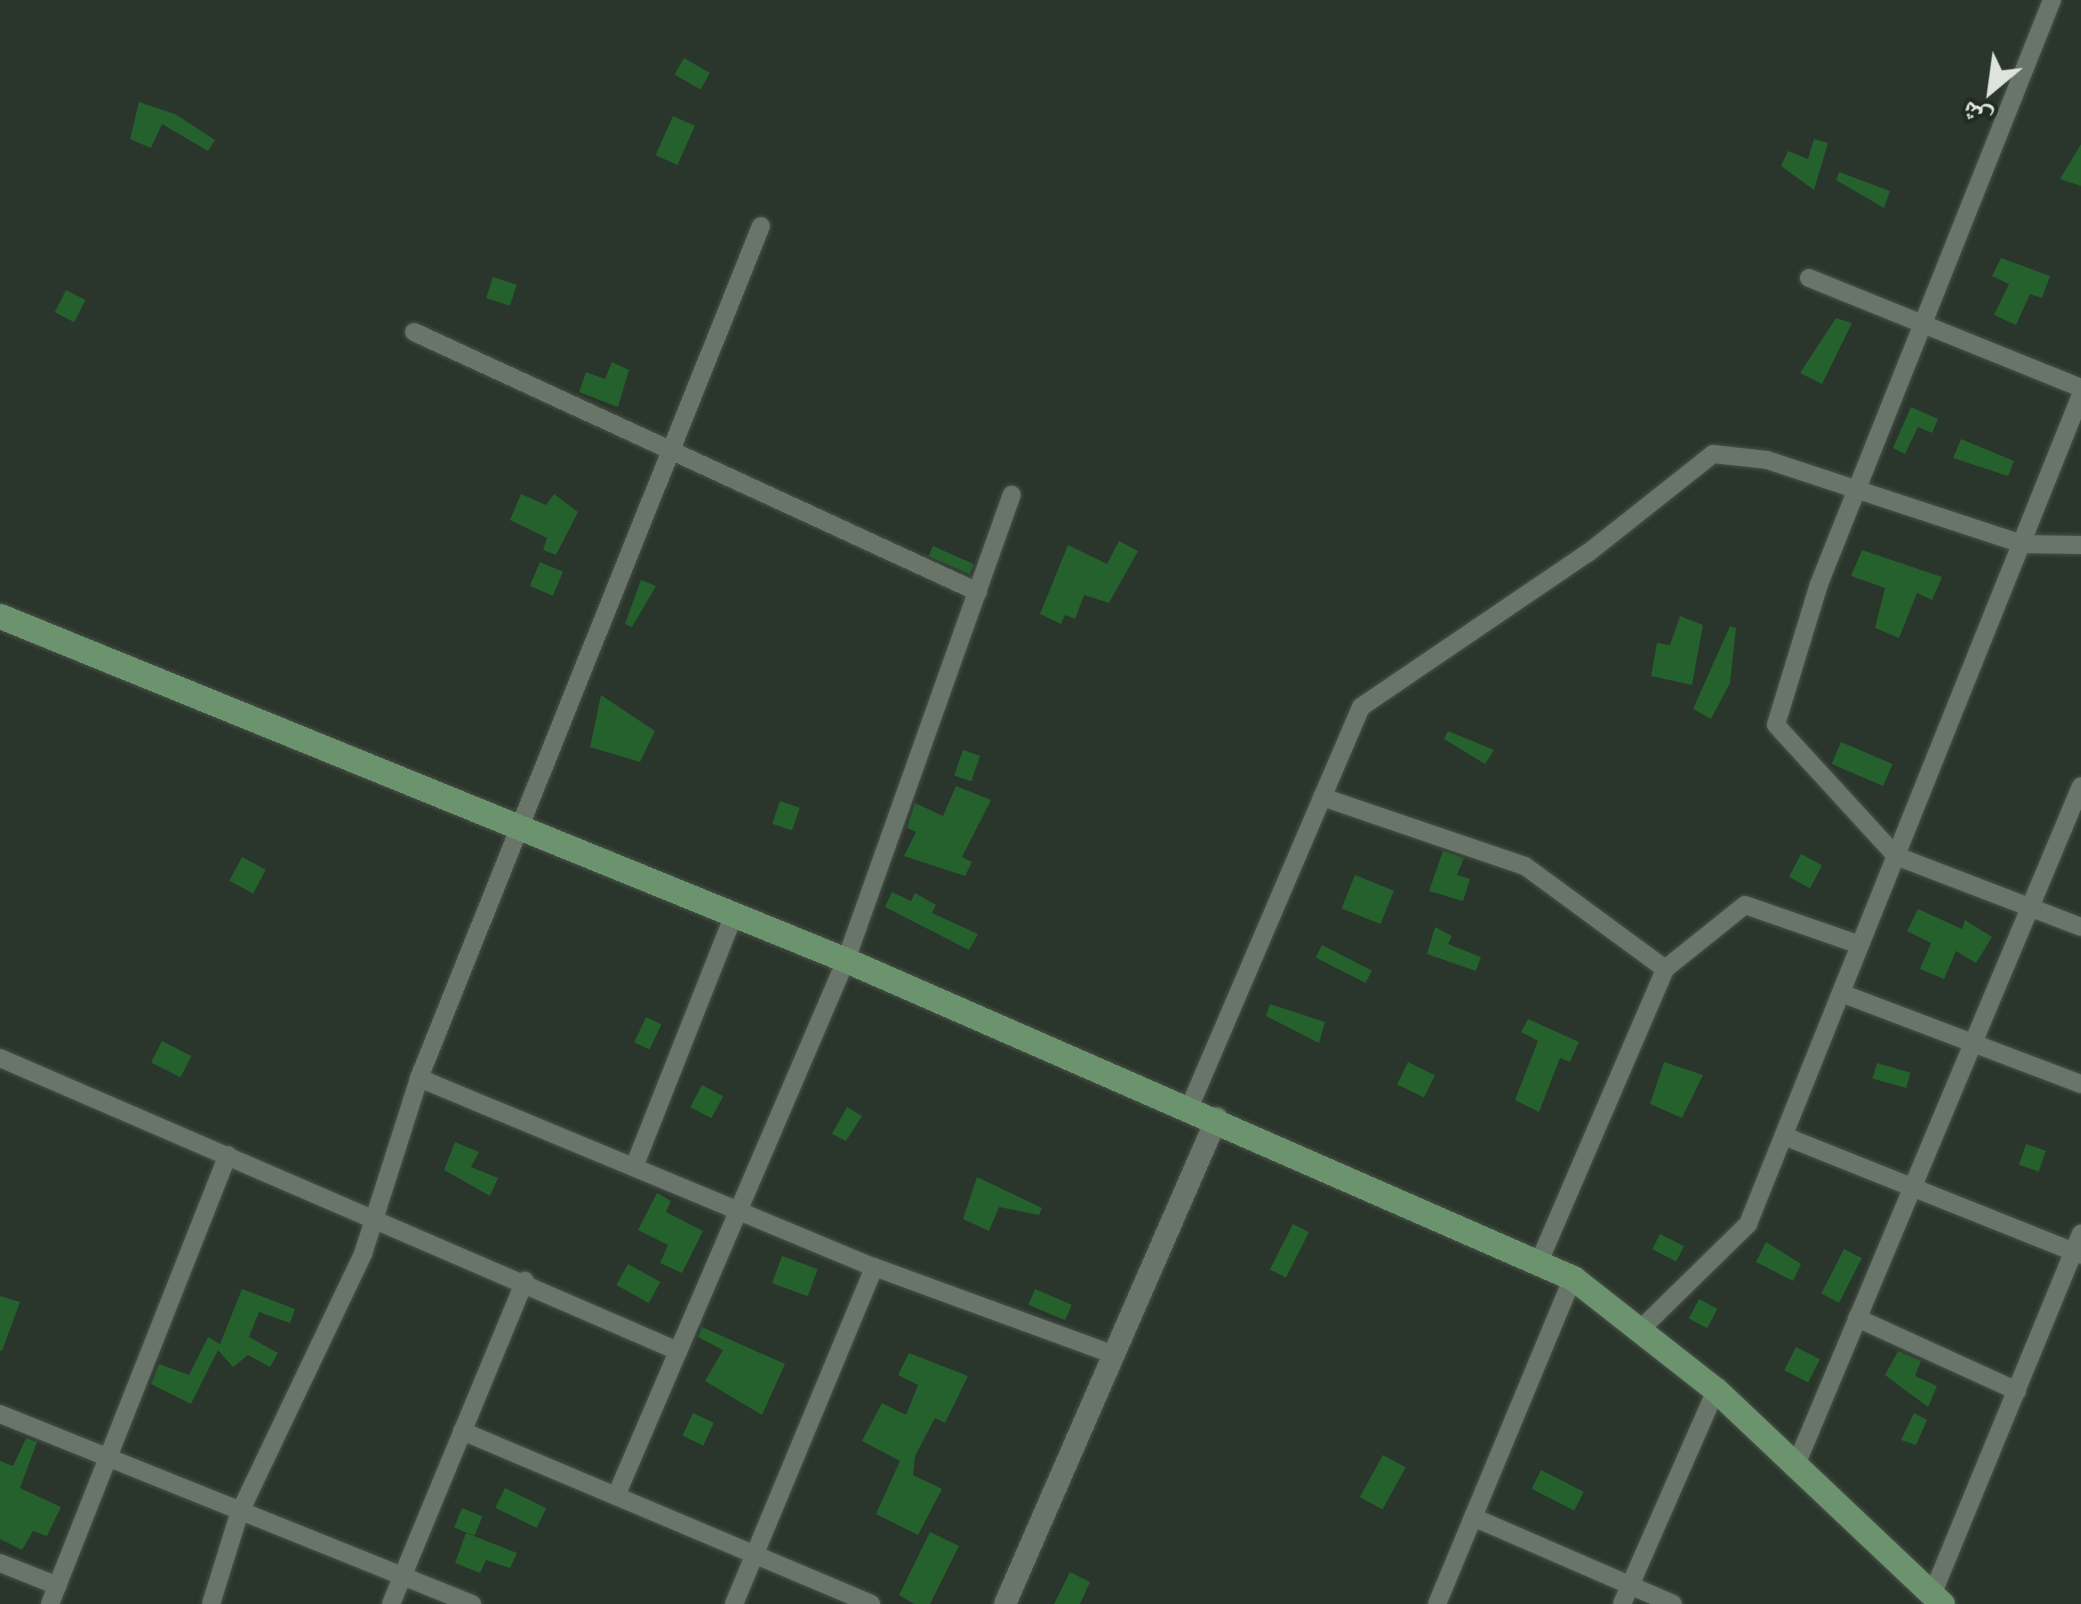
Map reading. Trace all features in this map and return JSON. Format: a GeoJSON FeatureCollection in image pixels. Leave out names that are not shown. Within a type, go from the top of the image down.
{"type":"FeatureCollection","features":[{"type":"Feature","properties":{"kind":"main road"},"geometry":{"type":"LineString","coordinates":[[0,616],[846,960],[1190,1106],[1573,1278],[1644,1326],[1937,1600]]}},
{"type":"Feature","properties":{"kind":"street"},"geometry":{"type":"LineString","coordinates":[[2052,0],[1860,488],[1776,726],[1896,856],[2081,928]]}},
{"type":"Feature","properties":{"kind":"street"},"geometry":{"type":"LineString","coordinates":[[211,1604],[239,1514],[374,1217],[419,1078],[761,226]]}},
{"type":"Feature","properties":{"kind":"street"},"geometry":{"type":"LineString","coordinates":[[1644,1326],[1748,1224],[2081,391],[1809,278]]}},
{"type":"Feature","properties":{"kind":"street"},"geometry":{"type":"LineString","coordinates":[[414,332],[978,592]]}},
{"type":"Feature","properties":{"kind":"street"},"geometry":{"type":"LineString","coordinates":[[1190,1106],[1361,706],[1588,552],[1713,454],[1768,460],[2022,544],[2081,545]]}},
{"type":"Feature","properties":{"kind":"street"},"geometry":{"type":"LineString","coordinates":[[616,1496],[846,960],[1012,494]]}},
{"type":"Feature","properties":{"kind":"street"},"geometry":{"type":"LineString","coordinates":[[1796,1466],[2081,786]]}},
{"type":"Feature","properties":{"kind":"street"},"geometry":{"type":"LineString","coordinates":[[1322,796],[1525,866],[1666,969]]}},
{"type":"Feature","properties":{"kind":"street"},"geometry":{"type":"LineString","coordinates":[[1539,1262],[1666,969],[1745,904],[1860,946]]}},
{"type":"Feature","properties":{"kind":"street"},"geometry":{"type":"LineString","coordinates":[[634,1167],[734,915]]}},
{"type":"Feature","properties":{"kind":"street"},"geometry":{"type":"LineString","coordinates":[[1841,994],[2081,1084]]}},
{"type":"Feature","properties":{"kind":"street"},"geometry":{"type":"LineString","coordinates":[[0,1058],[525,1281],[678,1351]]}},
{"type":"Feature","properties":{"kind":"street"},"geometry":{"type":"LineString","coordinates":[[419,1078],[874,1267],[1115,1355]]}},
{"type":"Feature","properties":{"kind":"street"},"geometry":{"type":"LineString","coordinates":[[1005,1604],[1216,1118]]}},
{"type":"Feature","properties":{"kind":"street"},"geometry":{"type":"LineString","coordinates":[[1784,1136],[2079,1247],[2017,1391],[1937,1600]]}},
{"type":"Feature","properties":{"kind":"street"},"geometry":{"type":"LineString","coordinates":[[50,1604],[112,1460],[228,1155]]}},
{"type":"Feature","properties":{"kind":"street"},"geometry":{"type":"LineString","coordinates":[[734,1604],[874,1267]]}},
{"type":"Feature","properties":{"kind":"street"},"geometry":{"type":"LineString","coordinates":[[1437,1604],[1573,1278]]}},
{"type":"Feature","properties":{"kind":"street"},"geometry":{"type":"LineString","coordinates":[[391,1604],[525,1281]]}},
{"type":"Feature","properties":{"kind":"street"},"geometry":{"type":"LineString","coordinates":[[1858,1318],[2017,1391]]}},
{"type":"Feature","properties":{"kind":"street"},"geometry":{"type":"LineString","coordinates":[[1622,1604],[1716,1390]]}},
{"type":"Feature","properties":{"kind":"street"},"geometry":{"type":"LineString","coordinates":[[0,1414],[239,1514],[472,1604]]}},
{"type":"Feature","properties":{"kind":"street"},"geometry":{"type":"LineString","coordinates":[[462,1431],[870,1604]]}},
{"type":"Feature","properties":{"kind":"street"},"geometry":{"type":"LineString","coordinates":[[1473,1517],[1673,1604]]}},
{"type":"Feature","properties":{"kind":"street"},"geometry":{"type":"LineString","coordinates":[[0,1563],[58,1586]]}},
{"type":"Feature","properties":{"kind":"building"},"geometry":{"type":"Polygon","coordinates":[[[684,58],[710,73],[700,89],[674,74],[684,58]]]}},
{"type":"Feature","properties":{"kind":"building"},"geometry":{"type":"Polygon","coordinates":[[[139,102],[175,114],[215,140],[208,151],[162,124],[151,148],[130,139],[139,102]]]}},
{"type":"Feature","properties":{"kind":"building"},"geometry":{"type":"Polygon","coordinates":[[[673,116],[695,126],[677,165],[656,155],[673,116]]]}},
{"type":"Feature","properties":{"kind":"building"},"geometry":{"type":"Polygon","coordinates":[[[1814,139],[1828,143],[1814,190],[1781,166],[1788,151],[1808,159],[1814,139]]]}},
{"type":"Feature","properties":{"kind":"building"},"geometry":{"type":"Polygon","coordinates":[[[2081,144],[2081,186],[2060,179],[2081,144]]]}},
{"type":"Feature","properties":{"kind":"building"},"geometry":{"type":"Polygon","coordinates":[[[1839,172],[1890,191],[1884,208],[1836,180],[1839,172]]]}},
{"type":"Feature","properties":{"kind":"building"},"geometry":{"type":"Polygon","coordinates":[[[2001,258],[2050,276],[2042,298],[2030,294],[2016,325],[1994,315],[2009,284],[1992,276],[2001,258]]]}},
{"type":"Feature","properties":{"kind":"building"},"geometry":{"type":"Polygon","coordinates":[[[493,277],[517,285],[510,306],[486,298],[493,277]]]}},
{"type":"Feature","properties":{"kind":"building"},"geometry":{"type":"Polygon","coordinates":[[[66,290],[86,300],[74,322],[55,312],[66,290]]]}},
{"type":"Feature","properties":{"kind":"building"},"geometry":{"type":"Polygon","coordinates":[[[1836,318],[1852,323],[1822,384],[1800,373],[1836,318]]]}},
{"type":"Feature","properties":{"kind":"building"},"geometry":{"type":"Polygon","coordinates":[[[612,362],[629,370],[618,407],[579,392],[586,372],[605,379],[612,362]]]}},
{"type":"Feature","properties":{"kind":"building"},"geometry":{"type":"Polygon","coordinates":[[[1911,407],[1938,419],[1932,433],[1918,427],[1905,454],[1893,448],[1911,407]]]}},
{"type":"Feature","properties":{"kind":"building"},"geometry":{"type":"Polygon","coordinates":[[[1961,439],[2014,461],[2008,476],[1953,458],[1961,439]]]}},
{"type":"Feature","properties":{"kind":"building"},"geometry":{"type":"Polygon","coordinates":[[[521,494],[546,505],[554,494],[578,512],[556,555],[543,550],[547,538],[510,520],[521,494]]]}},
{"type":"Feature","properties":{"kind":"building"},"geometry":{"type":"Polygon","coordinates":[[[1119,541],[1138,551],[1109,603],[1084,595],[1075,619],[1065,615],[1061,624],[1040,614],[1068,545],[1107,564],[1119,541]]]}},
{"type":"Feature","properties":{"kind":"building"},"geometry":{"type":"Polygon","coordinates":[[[933,546],[974,564],[970,574],[929,556],[933,546]]]}},
{"type":"Feature","properties":{"kind":"building"},"geometry":{"type":"Polygon","coordinates":[[[1862,550],[1942,577],[1932,600],[1917,593],[1899,638],[1875,628],[1885,588],[1851,576],[1862,550]]]}},
{"type":"Feature","properties":{"kind":"building"},"geometry":{"type":"Polygon","coordinates":[[[540,562],[563,572],[553,596],[530,586],[540,562]]]}},
{"type":"Feature","properties":{"kind":"building"},"geometry":{"type":"Polygon","coordinates":[[[641,580],[656,586],[632,627],[625,624],[641,580]]]}},
{"type":"Feature","properties":{"kind":"building"},"geometry":{"type":"Polygon","coordinates":[[[1680,616],[1703,625],[1692,685],[1651,676],[1657,643],[1670,645],[1680,616]]]}},
{"type":"Feature","properties":{"kind":"building"},"geometry":{"type":"Polygon","coordinates":[[[1730,626],[1736,628],[1730,683],[1711,719],[1693,709],[1730,626]]]}},
{"type":"Feature","properties":{"kind":"building"},"geometry":{"type":"Polygon","coordinates":[[[601,695],[655,731],[640,762],[590,747],[601,695]]]}},
{"type":"Feature","properties":{"kind":"building"},"geometry":{"type":"Polygon","coordinates":[[[1448,731],[1494,750],[1485,764],[1444,739],[1448,731]]]}},
{"type":"Feature","properties":{"kind":"building"},"geometry":{"type":"Polygon","coordinates":[[[1841,742],[1893,764],[1883,786],[1832,764],[1841,742]]]}},
{"type":"Feature","properties":{"kind":"building"},"geometry":{"type":"Polygon","coordinates":[[[963,750],[980,756],[971,781],[954,776],[963,750]]]}},
{"type":"Feature","properties":{"kind":"building"},"geometry":{"type":"Polygon","coordinates":[[[956,786],[991,800],[962,857],[972,862],[965,876],[904,856],[916,832],[907,828],[915,803],[943,816],[956,786]]]}},
{"type":"Feature","properties":{"kind":"building"},"geometry":{"type":"Polygon","coordinates":[[[780,801],[800,808],[792,831],[772,824],[780,801]]]}},
{"type":"Feature","properties":{"kind":"building"},"geometry":{"type":"Polygon","coordinates":[[[1443,851],[1464,858],[1457,875],[1470,879],[1463,901],[1429,891],[1443,851]]]}},
{"type":"Feature","properties":{"kind":"building"},"geometry":{"type":"Polygon","coordinates":[[[1801,854],[1822,865],[1810,888],[1789,877],[1801,854]]]}},
{"type":"Feature","properties":{"kind":"building"},"geometry":{"type":"Polygon","coordinates":[[[242,857],[266,870],[253,894],[229,881],[242,857]]]}},
{"type":"Feature","properties":{"kind":"building"},"geometry":{"type":"Polygon","coordinates":[[[1355,875],[1394,891],[1380,924],[1342,908],[1355,875]]]}},
{"type":"Feature","properties":{"kind":"building"},"geometry":{"type":"Polygon","coordinates":[[[892,892],[911,901],[915,893],[936,905],[932,913],[978,934],[969,950],[885,907],[892,892]]]}},
{"type":"Feature","properties":{"kind":"building"},"geometry":{"type":"Polygon","coordinates":[[[1918,909],[1962,929],[1965,920],[1992,937],[1976,963],[1956,951],[1944,979],[1920,969],[1931,943],[1907,931],[1918,909]]]}},
{"type":"Feature","properties":{"kind":"building"},"geometry":{"type":"Polygon","coordinates":[[[1435,927],[1452,936],[1448,944],[1481,957],[1476,971],[1427,954],[1435,927]]]}},
{"type":"Feature","properties":{"kind":"building"},"geometry":{"type":"Polygon","coordinates":[[[1322,945],[1372,970],[1366,983],[1316,957],[1322,945]]]}},
{"type":"Feature","properties":{"kind":"building"},"geometry":{"type":"Polygon","coordinates":[[[1270,1004],[1325,1022],[1319,1043],[1266,1016],[1270,1004]]]}},
{"type":"Feature","properties":{"kind":"building"},"geometry":{"type":"Polygon","coordinates":[[[646,1017],[661,1024],[650,1050],[634,1042],[646,1017]]]}},
{"type":"Feature","properties":{"kind":"building"},"geometry":{"type":"Polygon","coordinates":[[[1528,1019],[1579,1042],[1570,1062],[1560,1058],[1539,1112],[1515,1100],[1538,1041],[1521,1032],[1528,1019]]]}},
{"type":"Feature","properties":{"kind":"building"},"geometry":{"type":"Polygon","coordinates":[[[162,1041],[191,1056],[181,1077],[151,1062],[162,1041]]]}},
{"type":"Feature","properties":{"kind":"building"},"geometry":{"type":"Polygon","coordinates":[[[1408,1062],[1435,1075],[1424,1098],[1397,1084],[1408,1062]]]}},
{"type":"Feature","properties":{"kind":"building"},"geometry":{"type":"Polygon","coordinates":[[[1664,1062],[1703,1075],[1682,1118],[1650,1104],[1664,1062]]]}},
{"type":"Feature","properties":{"kind":"building"},"geometry":{"type":"Polygon","coordinates":[[[1877,1063],[1911,1073],[1906,1088],[1873,1078],[1877,1063]]]}},
{"type":"Feature","properties":{"kind":"building"},"geometry":{"type":"Polygon","coordinates":[[[702,1085],[723,1096],[711,1118],[690,1107],[702,1085]]]}},
{"type":"Feature","properties":{"kind":"building"},"geometry":{"type":"Polygon","coordinates":[[[847,1107],[862,1116],[846,1141],[832,1134],[847,1107]]]}},
{"type":"Feature","properties":{"kind":"building"},"geometry":{"type":"Polygon","coordinates":[[[455,1142],[479,1152],[471,1167],[498,1178],[490,1196],[444,1170],[455,1142]]]}},
{"type":"Feature","properties":{"kind":"building"},"geometry":{"type":"Polygon","coordinates":[[[2026,1144],[2046,1151],[2039,1172],[2019,1165],[2026,1144]]]}},
{"type":"Feature","properties":{"kind":"building"},"geometry":{"type":"Polygon","coordinates":[[[977,1177],[1042,1208],[1039,1215],[999,1207],[989,1231],[963,1219],[977,1177]]]}},
{"type":"Feature","properties":{"kind":"building"},"geometry":{"type":"Polygon","coordinates":[[[657,1193],[671,1201],[666,1212],[703,1231],[682,1273],[660,1263],[668,1245],[638,1230],[657,1193]]]}},
{"type":"Feature","properties":{"kind":"building"},"geometry":{"type":"Polygon","coordinates":[[[1293,1224],[1309,1232],[1286,1278],[1270,1269],[1293,1224]]]}},
{"type":"Feature","properties":{"kind":"building"},"geometry":{"type":"Polygon","coordinates":[[[1660,1234],[1684,1246],[1676,1261],[1652,1249],[1660,1234]]]}},
{"type":"Feature","properties":{"kind":"building"},"geometry":{"type":"Polygon","coordinates":[[[1766,1242],[1801,1264],[1793,1281],[1756,1262],[1766,1242]]]}},
{"type":"Feature","properties":{"kind":"building"},"geometry":{"type":"Polygon","coordinates":[[[1844,1249],[1862,1258],[1839,1303],[1821,1294],[1844,1249]]]}},
{"type":"Feature","properties":{"kind":"building"},"geometry":{"type":"Polygon","coordinates":[[[782,1256],[818,1269],[808,1296],[772,1283],[782,1256]]]}},
{"type":"Feature","properties":{"kind":"building"},"geometry":{"type":"Polygon","coordinates":[[[628,1264],[660,1282],[649,1303],[616,1285],[628,1264]]]}},
{"type":"Feature","properties":{"kind":"building"},"geometry":{"type":"Polygon","coordinates":[[[242,1289],[295,1309],[290,1323],[259,1312],[249,1337],[278,1353],[270,1367],[248,1355],[233,1367],[218,1350],[191,1404],[151,1384],[159,1364],[189,1375],[208,1337],[220,1344],[242,1289]]]}},
{"type":"Feature","properties":{"kind":"building"},"geometry":{"type":"Polygon","coordinates":[[[1035,1289],[1072,1305],[1065,1320],[1028,1305],[1035,1289]]]}},
{"type":"Feature","properties":{"kind":"building"},"geometry":{"type":"Polygon","coordinates":[[[0,1296],[20,1302],[2,1351],[0,1350],[0,1296]]]}},
{"type":"Feature","properties":{"kind":"building"},"geometry":{"type":"Polygon","coordinates":[[[1699,1299],[1718,1309],[1707,1328],[1689,1318],[1699,1299]]]}},
{"type":"Feature","properties":{"kind":"building"},"geometry":{"type":"Polygon","coordinates":[[[702,1327],[785,1364],[762,1415],[705,1381],[723,1350],[698,1337],[702,1327]]]}},
{"type":"Feature","properties":{"kind":"building"},"geometry":{"type":"Polygon","coordinates":[[[1796,1347],[1820,1359],[1808,1382],[1784,1370],[1796,1347]]]}},
{"type":"Feature","properties":{"kind":"building"},"geometry":{"type":"Polygon","coordinates":[[[1898,1351],[1921,1361],[1915,1376],[1937,1386],[1928,1407],[1885,1375],[1898,1351]]]}},
{"type":"Feature","properties":{"kind":"building"},"geometry":{"type":"Polygon","coordinates":[[[909,1353],[968,1376],[945,1423],[935,1418],[915,1456],[913,1475],[942,1489],[918,1535],[876,1514],[900,1461],[862,1441],[882,1403],[906,1415],[918,1385],[898,1375],[909,1353]]]}},
{"type":"Feature","properties":{"kind":"building"},"geometry":{"type":"Polygon","coordinates":[[[693,1413],[714,1423],[703,1445],[682,1436],[693,1413]]]}},
{"type":"Feature","properties":{"kind":"building"},"geometry":{"type":"Polygon","coordinates":[[[1914,1413],[1927,1420],[1916,1445],[1901,1440],[1914,1413]]]}},
{"type":"Feature","properties":{"kind":"building"},"geometry":{"type":"Polygon","coordinates":[[[26,1438],[37,1442],[20,1488],[61,1507],[47,1536],[33,1531],[22,1550],[0,1539],[0,1461],[13,1466],[26,1438]]]}},
{"type":"Feature","properties":{"kind":"building"},"geometry":{"type":"Polygon","coordinates":[[[1383,1455],[1406,1468],[1382,1510],[1360,1497],[1383,1455]]]}},
{"type":"Feature","properties":{"kind":"building"},"geometry":{"type":"Polygon","coordinates":[[[1541,1470],[1584,1492],[1574,1511],[1531,1489],[1541,1470]]]}},
{"type":"Feature","properties":{"kind":"building"},"geometry":{"type":"Polygon","coordinates":[[[505,1488],[546,1508],[537,1528],[495,1508],[505,1488]]]}},
{"type":"Feature","properties":{"kind":"building"},"geometry":{"type":"Polygon","coordinates":[[[462,1508],[482,1516],[475,1536],[454,1527],[462,1508]]]}},
{"type":"Feature","properties":{"kind":"building"},"geometry":{"type":"Polygon","coordinates":[[[930,1532],[959,1546],[930,1604],[914,1604],[899,1595],[930,1532]]]}},
{"type":"Feature","properties":{"kind":"building"},"geometry":{"type":"Polygon","coordinates":[[[466,1533],[517,1553],[510,1568],[486,1560],[480,1573],[455,1563],[466,1533]]]}},
{"type":"Feature","properties":{"kind":"building"},"geometry":{"type":"Polygon","coordinates":[[[1070,1572],[1090,1582],[1080,1604],[1054,1604],[1070,1572]]]}}]}
